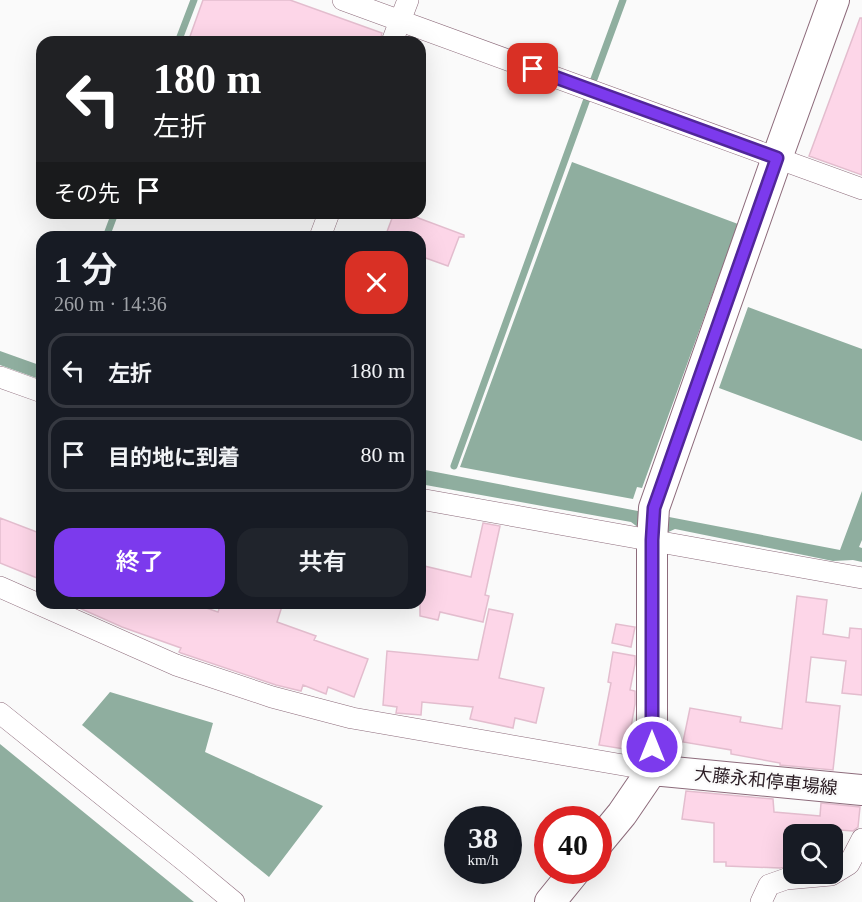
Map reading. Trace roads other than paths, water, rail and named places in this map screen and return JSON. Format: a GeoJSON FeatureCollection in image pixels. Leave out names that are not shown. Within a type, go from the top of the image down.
{"type":"FeatureCollection","features":[{"type":"Feature","properties":{"kind":"street"},"geometry":{"type":"LineString","coordinates":[[343,0],[862,189]]}},
{"type":"Feature","properties":{"kind":"street"},"geometry":{"type":"LineString","coordinates":[[394,36],[408,0]]}},
{"type":"Feature","properties":{"kind":"street"},"geometry":{"type":"LineString","coordinates":[[612,826],[652,770],[653,528],[777,158],[834,0]]}},
{"type":"Feature","properties":{"kind":"street"},"geometry":{"type":"LineString","coordinates":[[0,377],[36,390]]}},
{"type":"Feature","properties":{"kind":"street"},"geometry":{"type":"LineString","coordinates":[[426,500],[653,528],[862,578]]}},
{"type":"Feature","properties":{"kind":"street"},"geometry":{"type":"LineString","coordinates":[[0,586],[36,602]]}},
{"type":"Feature","properties":{"kind":"street"},"geometry":{"type":"LineString","coordinates":[[51,609],[176,665],[272,697],[352,718],[652,770]]}},
{"type":"Feature","properties":{"kind":"street"},"geometry":{"type":"LineString","coordinates":[[0,713],[234,902]]}},
{"type":"Feature","properties":{"kind":"street","name":"大藤永和停車場線"},"geometry":{"type":"LineString","coordinates":[[652,770],[862,790]]}},
{"type":"Feature","properties":{"kind":"street"},"geometry":{"type":"LineString","coordinates":[[761,902],[769,885],[786,879],[831,874],[849,864],[862,839]]}},
{"type":"Feature","properties":{"kind":"street"},"geometry":{"type":"LineString","coordinates":[[550,902],[565,884]]}},
{"type":"Feature","properties":{"kind":"waterway"},"geometry":{"type":"LineString","coordinates":[[180,36],[194,0]]}},
{"type":"Feature","properties":{"kind":"waterway"},"geometry":{"type":"LineString","coordinates":[[594,79],[623,0]]}},
{"type":"Feature","properties":{"kind":"waterway"},"geometry":{"type":"LineString","coordinates":[[454,466],[587,99]]}},
{"type":"Feature","properties":{"kind":"waterway"},"geometry":{"type":"LineString","coordinates":[[108,231],[113,219]]}}]}
